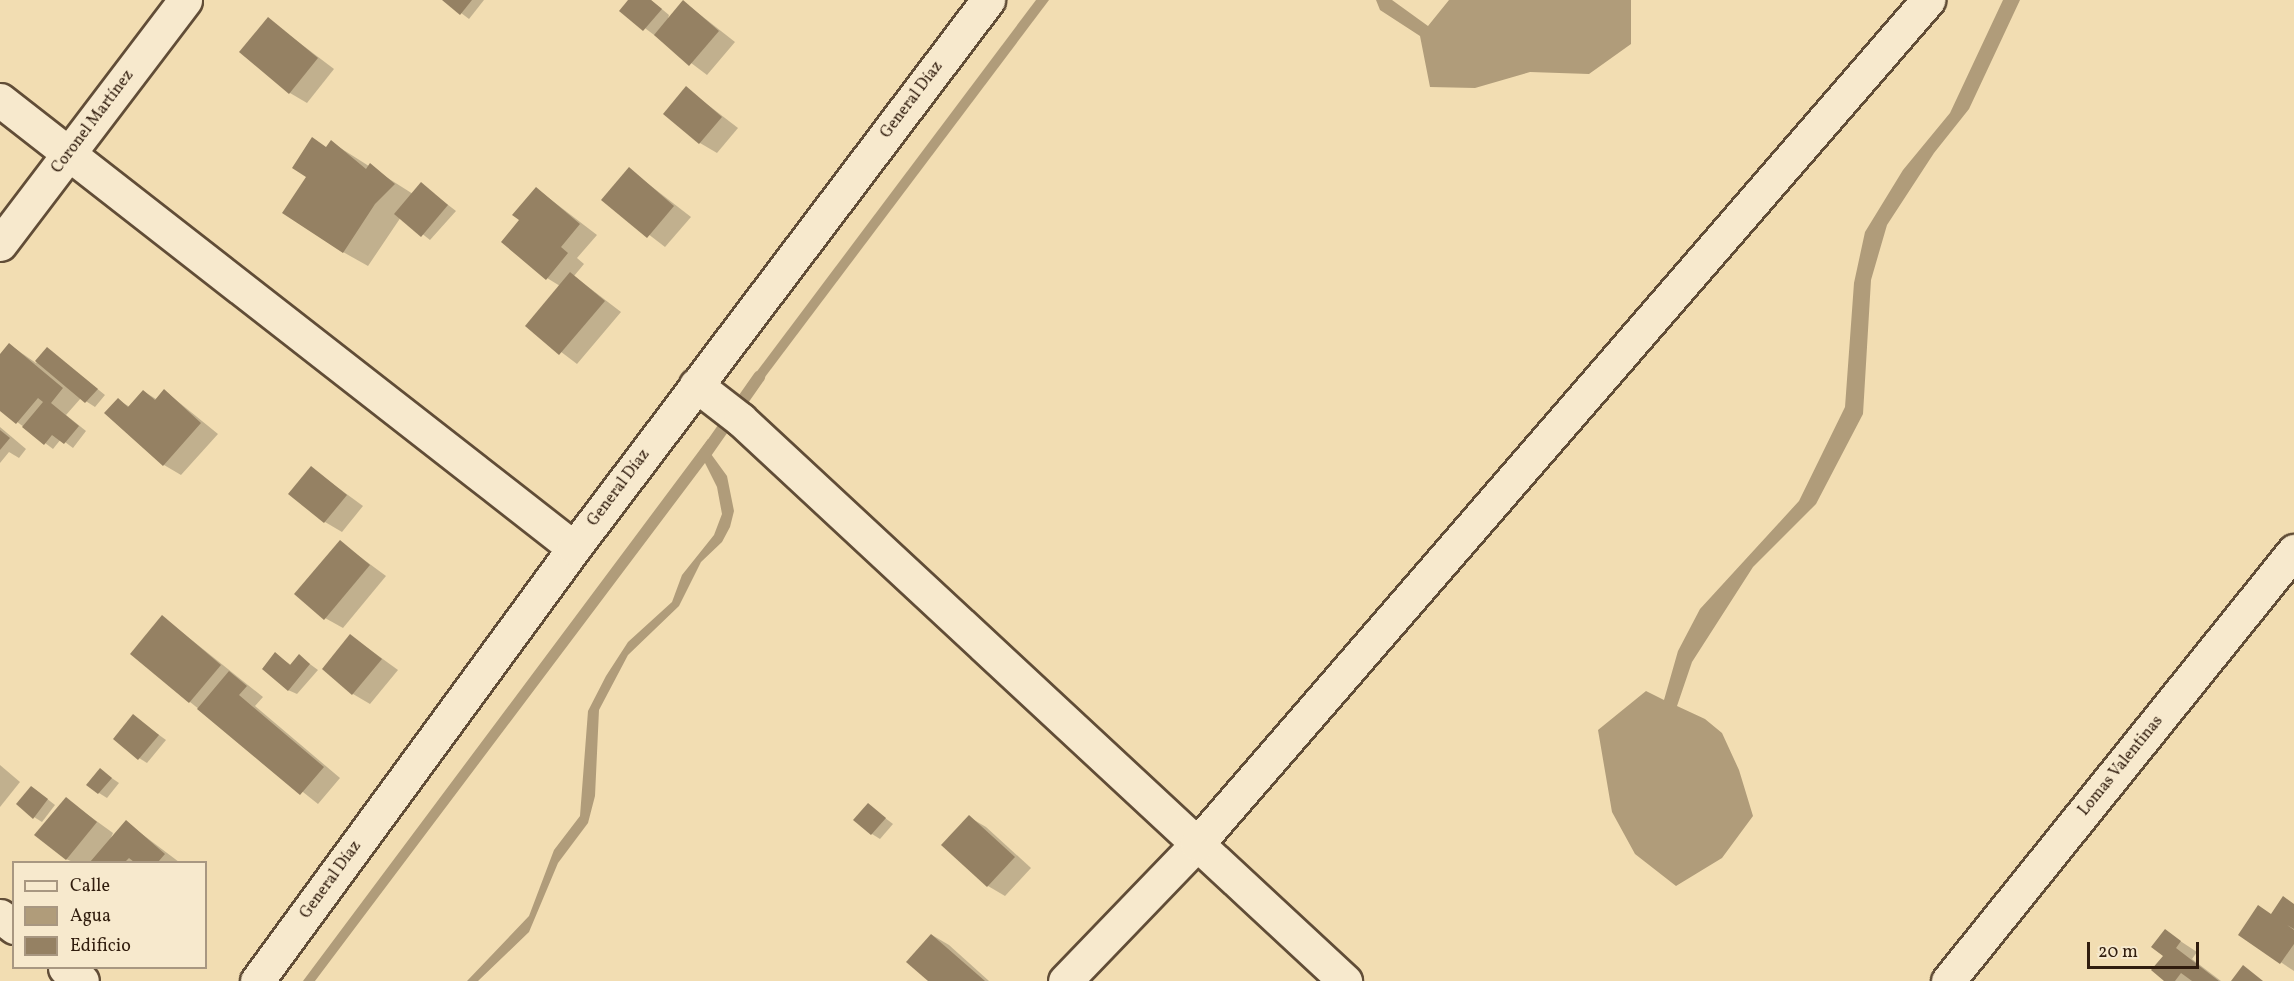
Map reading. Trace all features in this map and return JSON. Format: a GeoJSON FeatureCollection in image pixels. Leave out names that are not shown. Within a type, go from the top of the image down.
{"type":"FeatureCollection","features":[{"type":"Feature","properties":{"kind":"street","name":"Coronel Martínez"},"geometry":{"type":"LineString","coordinates":[[0,244],[185,0]]}},
{"type":"Feature","properties":{"kind":"street","name":"General Díaz"},"geometry":{"type":"LineString","coordinates":[[257,981],[574,548],[988,0]]}},
{"type":"Feature","properties":{"kind":"street"},"geometry":{"type":"LineString","coordinates":[[1065,981],[1197,844],[1928,0]]}},
{"type":"Feature","properties":{"kind":"street"},"geometry":{"type":"LineString","coordinates":[[0,100],[574,548]]}},
{"type":"Feature","properties":{"kind":"street"},"geometry":{"type":"LineString","coordinates":[[696,385],[733,413],[1345,981]]}},
{"type":"Feature","properties":{"kind":"street","name":"Lomas Valentinas"},"geometry":{"type":"LineString","coordinates":[[1948,981],[2294,551]]}},
{"type":"Feature","properties":{"kind":"street"},"geometry":{"type":"LineString","coordinates":[[0,916],[12,925]]}},
{"type":"Feature","properties":{"kind":"street"},"geometry":{"type":"LineString","coordinates":[[66,969],[82,981]]}},
{"type":"Feature","properties":{"kind":"water"},"geometry":{"type":"Polygon","coordinates":[[[1036,0],[1049,0],[753,393],[746,386],[1036,0]]]}},
{"type":"Feature","properties":{"kind":"water"},"geometry":{"type":"Polygon","coordinates":[[[1376,0],[1392,0],[1428,26],[1449,0],[1631,0],[1631,44],[1589,74],[1530,72],[1475,88],[1430,87],[1420,36],[1380,10],[1376,0]]]}},
{"type":"Feature","properties":{"kind":"water"},"geometry":{"type":"Polygon","coordinates":[[[2003,0],[2020,0],[1969,109],[1934,153],[1887,225],[1871,280],[1863,414],[1816,504],[1753,567],[1692,662],[1677,706],[1705,719],[1722,733],[1739,770],[1753,816],[1722,858],[1676,886],[1635,854],[1612,812],[1598,730],[1646,691],[1664,700],[1678,651],[1700,609],[1799,501],[1845,407],[1854,283],[1865,232],[1903,170],[1950,113],[2003,0]]]}},
{"type":"Feature","properties":{"kind":"water"},"geometry":{"type":"Polygon","coordinates":[[[708,439],[716,447],[711,454],[727,476],[734,511],[730,527],[722,542],[701,562],[679,606],[628,655],[599,710],[595,796],[588,823],[558,863],[529,932],[478,981],[467,981],[529,916],[554,850],[580,816],[588,711],[606,676],[628,642],[672,602],[682,575],[714,535],[722,514],[717,487],[705,463],[315,981],[303,981],[708,439]]]}},
{"type":"Feature","properties":{"kind":"building"},"geometry":{"type":"Polygon","coordinates":[[[442,0],[472,0],[460,15],[442,0]]]}},
{"type":"Feature","properties":{"kind":"building"},"geometry":{"type":"Polygon","coordinates":[[[628,0],[651,0],[662,9],[643,31],[619,11],[628,0]]]}},
{"type":"Feature","properties":{"kind":"building"},"geometry":{"type":"Polygon","coordinates":[[[683,0],[719,31],[689,66],[654,35],[683,0]]]}},
{"type":"Feature","properties":{"kind":"building"},"geometry":{"type":"Polygon","coordinates":[[[268,17],[318,58],[289,94],[239,52],[268,17]]]}},
{"type":"Feature","properties":{"kind":"building"},"geometry":{"type":"Polygon","coordinates":[[[686,86],[722,117],[699,144],[663,114],[686,86]]]}},
{"type":"Feature","properties":{"kind":"building"},"geometry":{"type":"Polygon","coordinates":[[[312,137],[326,147],[331,140],[366,169],[370,163],[395,184],[375,204],[343,253],[282,213],[306,177],[292,168],[312,137]]]}},
{"type":"Feature","properties":{"kind":"building"},"geometry":{"type":"Polygon","coordinates":[[[629,167],[674,206],[647,238],[601,200],[629,167]]]}},
{"type":"Feature","properties":{"kind":"building"},"geometry":{"type":"Polygon","coordinates":[[[421,182],[448,205],[421,237],[394,214],[421,182]]]}},
{"type":"Feature","properties":{"kind":"building"},"geometry":{"type":"Polygon","coordinates":[[[536,187],[580,224],[561,247],[568,253],[546,280],[501,242],[519,220],[512,215],[536,187]]]}},
{"type":"Feature","properties":{"kind":"building"},"geometry":{"type":"Polygon","coordinates":[[[570,272],[605,301],[559,355],[525,326],[570,272]]]}},
{"type":"Feature","properties":{"kind":"building"},"geometry":{"type":"Polygon","coordinates":[[[9,343],[63,388],[51,403],[79,426],[64,444],[52,435],[44,445],[22,427],[43,402],[38,398],[16,424],[0,411],[0,354],[9,343]]]}},
{"type":"Feature","properties":{"kind":"building"},"geometry":{"type":"Polygon","coordinates":[[[47,347],[98,389],[85,403],[35,361],[47,347]]]}},
{"type":"Feature","properties":{"kind":"building"},"geometry":{"type":"Polygon","coordinates":[[[164,389],[201,423],[163,466],[104,413],[118,398],[128,407],[143,390],[155,400],[164,389]]]}},
{"type":"Feature","properties":{"kind":"building"},"geometry":{"type":"Polygon","coordinates":[[[0,430],[10,438],[0,450],[0,430]]]}},
{"type":"Feature","properties":{"kind":"building"},"geometry":{"type":"Polygon","coordinates":[[[311,466],[347,495],[324,523],[288,494],[311,466]]]}},
{"type":"Feature","properties":{"kind":"building"},"geometry":{"type":"Polygon","coordinates":[[[340,540],[370,565],[324,620],[294,594],[340,540]]]}},
{"type":"Feature","properties":{"kind":"building"},"geometry":{"type":"Polygon","coordinates":[[[162,615],[221,665],[189,703],[130,654],[162,615]]]}},
{"type":"Feature","properties":{"kind":"building"},"geometry":{"type":"Polygon","coordinates":[[[350,634],[382,659],[352,695],[322,669],[350,634]]]}},
{"type":"Feature","properties":{"kind":"building"},"geometry":{"type":"Polygon","coordinates":[[[275,652],[290,665],[299,654],[310,664],[288,691],[262,669],[275,652]]]}},
{"type":"Feature","properties":{"kind":"building"},"geometry":{"type":"Polygon","coordinates":[[[229,671],[247,686],[239,695],[324,767],[300,795],[197,709],[229,671]]]}},
{"type":"Feature","properties":{"kind":"building"},"geometry":{"type":"Polygon","coordinates":[[[133,714],[159,735],[138,760],[113,739],[133,714]]]}},
{"type":"Feature","properties":{"kind":"building"},"geometry":{"type":"Polygon","coordinates":[[[100,768],[112,778],[98,794],[86,785],[100,768]]]}},
{"type":"Feature","properties":{"kind":"building"},"geometry":{"type":"Polygon","coordinates":[[[31,786],[48,799],[33,819],[16,804],[31,786]]]}},
{"type":"Feature","properties":{"kind":"building"},"geometry":{"type":"Polygon","coordinates":[[[66,797],[97,822],[66,860],[34,835],[66,797]]]}},
{"type":"Feature","properties":{"kind":"building"},"geometry":{"type":"Polygon","coordinates":[[[868,803],[886,818],[871,835],[853,820],[868,803]]]}},
{"type":"Feature","properties":{"kind":"building"},"geometry":{"type":"Polygon","coordinates":[[[969,815],[1015,857],[987,887],[941,845],[969,815]]]}},
{"type":"Feature","properties":{"kind":"building"},"geometry":{"type":"Polygon","coordinates":[[[126,820],[165,854],[159,861],[133,861],[129,858],[126,861],[91,861],[126,820]]]}},
{"type":"Feature","properties":{"kind":"building"},"geometry":{"type":"Polygon","coordinates":[[[2283,896],[2294,904],[2294,929],[2287,925],[2294,930],[2294,944],[2280,964],[2238,935],[2258,905],[2271,914],[2283,896]]]}},
{"type":"Feature","properties":{"kind":"building"},"geometry":{"type":"Polygon","coordinates":[[[2165,929],[2181,941],[2176,948],[2219,981],[2192,981],[2181,973],[2175,981],[2164,981],[2151,970],[2163,956],[2151,947],[2165,929]]]}},
{"type":"Feature","properties":{"kind":"building"},"geometry":{"type":"Polygon","coordinates":[[[931,934],[985,981],[928,981],[906,962],[931,934]]]}},
{"type":"Feature","properties":{"kind":"building"},"geometry":{"type":"Polygon","coordinates":[[[2243,965],[2263,981],[2231,981],[2243,965]]]}},
{"type":"Feature","properties":{"kind":"waterway"},"geometry":{"type":"LineString","coordinates":[[703,457],[759,377]]}}]}
